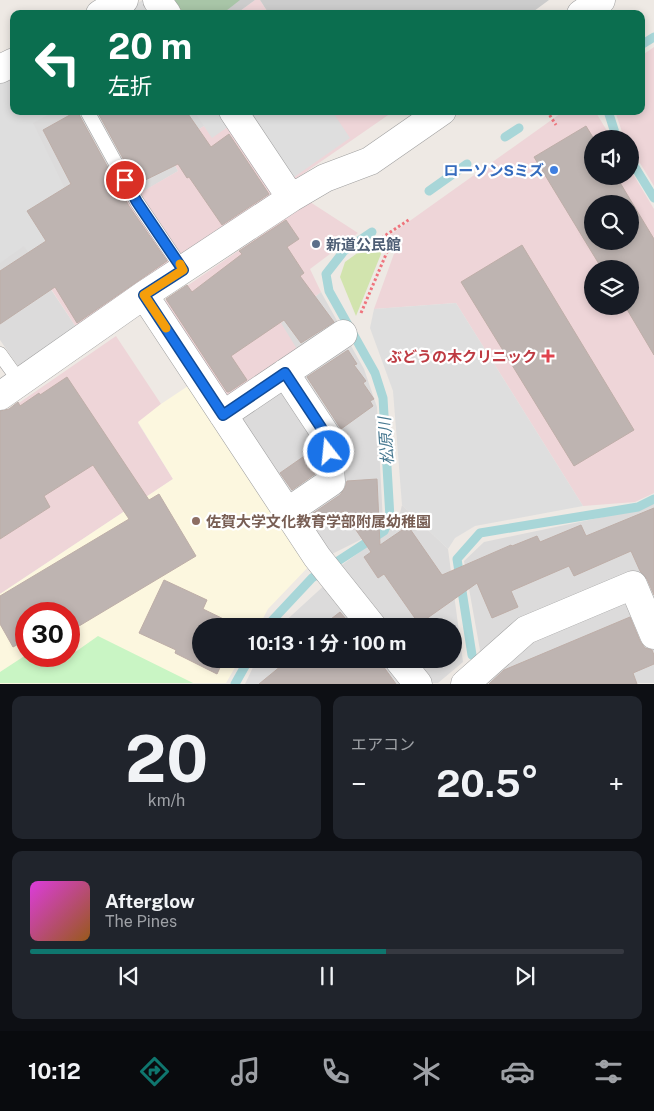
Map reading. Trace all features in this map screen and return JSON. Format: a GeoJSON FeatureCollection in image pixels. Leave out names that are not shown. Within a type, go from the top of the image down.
{"type":"FeatureCollection","features":[{"type":"Feature","properties":{"kind":"street"},"geometry":{"type":"LineString","coordinates":[[107,10],[124,0]]}},
{"type":"Feature","properties":{"kind":"street"},"geometry":{"type":"LineString","coordinates":[[587,10],[601,0]]}},
{"type":"Feature","properties":{"kind":"street"},"geometry":{"type":"LineString","coordinates":[[236,115],[291,198]]}},
{"type":"Feature","properties":{"kind":"street"},"geometry":{"type":"LineString","coordinates":[[10,389],[144,295],[291,198],[325,178],[370,161],[436,115]]}},
{"type":"Feature","properties":{"kind":"street"},"geometry":{"type":"LineString","coordinates":[[144,295],[316,557],[366,618]]}},
{"type":"Feature","properties":{"kind":"street"},"geometry":{"type":"LineString","coordinates":[[223,415],[352,324]]}},
{"type":"Feature","properties":{"kind":"street"},"geometry":{"type":"LineString","coordinates":[[285,373],[328,438],[332,482],[287,512]]}},
{"type":"Feature","properties":{"kind":"street"},"geometry":{"type":"LineString","coordinates":[[465,684],[526,630],[633,584],[654,635]]}},
{"type":"Feature","properties":{"kind":"street"},"geometry":{"type":"LineString","coordinates":[[405,668],[418,684]]}},
{"type":"Feature","properties":{"kind":"lane"},"geometry":{"type":"LineString","coordinates":[[89,115],[137,202],[183,270]]}},
{"type":"Feature","properties":{"kind":"lane"},"geometry":{"type":"LineString","coordinates":[[0,354],[10,389]]}},
{"type":"Feature","properties":{"kind":"path"},"geometry":{"type":"LineString","coordinates":[[550,115],[556,125]]}},
{"type":"Feature","properties":{"kind":"path"},"geometry":{"type":"LineString","coordinates":[[352,324],[387,252],[383,237],[410,218]]}},
{"type":"Feature","properties":{"kind":"shaded area"},"geometry":{"type":"Polygon","coordinates":[[[143,0],[147,0],[153,10],[125,10],[143,0]]]}},
{"type":"Feature","properties":{"kind":"shaded area"},"geometry":{"type":"Polygon","coordinates":[[[165,0],[255,0],[241,10],[171,10],[165,0]]]}},
{"type":"Feature","properties":{"kind":"shaded area"},"geometry":{"type":"Polygon","coordinates":[[[255,0],[260,0],[266,10],[241,10],[255,0]]]}},
{"type":"Feature","properties":{"kind":"shaded area"},"geometry":{"type":"Polygon","coordinates":[[[260,0],[549,0],[535,10],[266,10],[260,0]]]}},
{"type":"Feature","properties":{"kind":"shaded area"},"geometry":{"type":"Polygon","coordinates":[[[654,47],[654,186],[639,162],[639,130],[621,130],[616,115],[645,115],[645,53],[654,47]]]}},
{"type":"Feature","properties":{"kind":"shaded area"},"geometry":{"type":"Polygon","coordinates":[[[10,72],[10,115],[48,115],[33,123],[83,226],[36,266],[24,246],[0,263],[0,77],[10,72]]]}},
{"type":"Feature","properties":{"kind":"shaded area"},"geometry":{"type":"Polygon","coordinates":[[[0,77],[10,101],[10,115],[219,115],[212,138],[204,126],[167,150],[178,171],[134,197],[36,267],[78,330],[20,369],[0,340],[0,77]]]}},
{"type":"Feature","properties":{"kind":"shaded area"},"geometry":{"type":"Polygon","coordinates":[[[197,115],[222,115],[229,126],[212,138],[197,115]]]}},
{"type":"Feature","properties":{"kind":"shaded area"},"geometry":{"type":"Polygon","coordinates":[[[244,115],[388,115],[290,183],[244,115]]]}},
{"type":"Feature","properties":{"kind":"shaded area"},"geometry":{"type":"Polygon","coordinates":[[[246,115],[335,115],[350,138],[290,180],[246,115]]]}},
{"type":"Feature","properties":{"kind":"shaded area"},"geometry":{"type":"Polygon","coordinates":[[[558,115],[597,115],[607,130],[584,130],[584,185],[639,184],[654,209],[654,493],[635,502],[583,506],[456,303],[374,309],[395,251],[390,235],[558,115]]]}},
{"type":"Feature","properties":{"kind":"shaded area"},"geometry":{"type":"Polygon","coordinates":[[[204,126],[212,137],[229,126],[276,194],[78,330],[36,266],[83,226],[178,171],[167,149],[204,126]]]}},
{"type":"Feature","properties":{"kind":"shaded area"},"geometry":{"type":"Polygon","coordinates":[[[310,202],[358,233],[310,269],[321,292],[281,323],[300,354],[229,405],[159,305],[310,202]]]}},
{"type":"Feature","properties":{"kind":"shaded area"},"geometry":{"type":"Polygon","coordinates":[[[321,292],[364,369],[377,407],[383,522],[380,530],[330,555],[229,405],[281,323],[321,292]]]}},
{"type":"Feature","properties":{"kind":"shaded area"},"geometry":{"type":"Polygon","coordinates":[[[456,303],[583,506],[475,526],[455,538],[448,549],[402,505],[393,391],[370,328],[374,309],[456,303]]]}},
{"type":"Feature","properties":{"kind":"shaded area"},"geometry":{"type":"Polygon","coordinates":[[[116,336],[161,404],[138,423],[173,479],[0,594],[0,416],[116,336]]]}},
{"type":"Feature","properties":{"kind":"shaded area","name":"佐賀大学文化教育学部附属幼稚園"},"geometry":{"type":"Polygon","coordinates":[[[191,384],[312,563],[268,609],[263,618],[192,618],[192,668],[235,668],[226,683],[0,684],[0,594],[173,479],[138,422],[191,384]]]}},
{"type":"Feature","properties":{"kind":"shaded area"},"geometry":{"type":"Polygon","coordinates":[[[654,503],[654,683],[470,683],[480,650],[464,561],[484,542],[641,509],[654,503]]]}},
{"type":"Feature","properties":{"kind":"shaded area"},"geometry":{"type":"Polygon","coordinates":[[[402,505],[448,549],[457,618],[380,618],[339,567],[397,525],[402,505]]]}},
{"type":"Feature","properties":{"kind":"shaded area"},"geometry":{"type":"Polygon","coordinates":[[[328,582],[356,618],[289,618],[328,582]]]}},
{"type":"Feature","properties":{"kind":"shaded area"},"geometry":{"type":"Polygon","coordinates":[[[253,668],[393,668],[405,684],[245,684],[253,668]]]}},
{"type":"Feature","properties":{"kind":"shaded area"},"geometry":{"type":"Polygon","coordinates":[[[418,668],[456,668],[438,683],[430,683],[418,668]]]}},
{"type":"Feature","properties":{"kind":"green space"},"geometry":{"type":"Polygon","coordinates":[[[167,0],[240,0],[227,10],[176,10],[167,0]]]}},
{"type":"Feature","properties":{"kind":"green space"},"geometry":{"type":"Polygon","coordinates":[[[377,239],[381,254],[356,316],[340,277],[345,262],[377,239]]]}},
{"type":"Feature","properties":{"kind":"green space"},"geometry":{"type":"Polygon","coordinates":[[[98,636],[193,683],[0,683],[0,672],[15,662],[15,667],[80,667],[80,649],[98,636]]]}},
{"type":"Feature","properties":{"kind":"building"},"geometry":{"type":"Polygon","coordinates":[[[70,115],[79,115],[129,206],[167,261],[77,323],[55,287],[0,324],[0,271],[46,241],[27,211],[71,184],[43,130],[70,115]]]}},
{"type":"Feature","properties":{"kind":"building"},"geometry":{"type":"Polygon","coordinates":[[[99,115],[189,115],[211,147],[229,134],[269,194],[222,225],[178,164],[137,184],[99,115]]]}},
{"type":"Feature","properties":{"kind":"building"},"geometry":{"type":"Polygon","coordinates":[[[586,126],[588,130],[584,130],[584,185],[621,185],[627,195],[584,195],[584,239],[534,157],[586,126]]]}},
{"type":"Feature","properties":{"kind":"building"},"geometry":{"type":"Polygon","coordinates":[[[639,214],[654,239],[654,355],[630,315],[639,315],[639,260],[597,260],[590,250],[639,250],[639,214]]]}},
{"type":"Feature","properties":{"kind":"building"},"geometry":{"type":"Polygon","coordinates":[[[286,220],[299,239],[287,247],[304,273],[300,276],[334,322],[301,343],[284,320],[231,356],[247,380],[227,392],[166,299],[187,285],[192,292],[242,254],[239,251],[286,220]]]}},
{"type":"Feature","properties":{"kind":"building","name":"ぶどうの木クリニック"},"geometry":{"type":"Polygon","coordinates":[[[522,245],[634,430],[574,466],[461,282],[522,245]]]}},
{"type":"Feature","properties":{"kind":"building"},"geometry":{"type":"Polygon","coordinates":[[[348,350],[357,364],[354,365],[366,381],[363,383],[374,399],[370,401],[373,406],[341,429],[307,377],[348,350]]]}},
{"type":"Feature","properties":{"kind":"building"},"geometry":{"type":"Polygon","coordinates":[[[67,377],[149,500],[159,494],[196,556],[80,625],[80,602],[15,602],[15,646],[13,647],[0,624],[0,596],[129,519],[93,465],[44,496],[50,507],[0,539],[0,411],[9,409],[18,402],[20,406],[39,393],[40,395],[67,377]]]}},
{"type":"Feature","properties":{"kind":"building"},"geometry":{"type":"Polygon","coordinates":[[[313,450],[315,474],[292,490],[280,473],[313,450]]]}},
{"type":"Feature","properties":{"kind":"building"},"geometry":{"type":"Polygon","coordinates":[[[377,479],[380,545],[408,526],[442,575],[511,545],[537,536],[540,542],[581,525],[586,536],[654,508],[654,595],[631,551],[574,576],[569,566],[511,591],[518,607],[492,618],[477,583],[427,618],[415,618],[384,574],[378,578],[364,557],[371,552],[343,511],[317,529],[309,516],[340,495],[347,481],[377,479]]]}},
{"type":"Feature","properties":{"kind":"building"},"geometry":{"type":"Polygon","coordinates":[[[164,580],[207,600],[203,609],[222,618],[192,618],[192,662],[175,653],[176,650],[139,633],[164,580]]]}},
{"type":"Feature","properties":{"kind":"building"},"geometry":{"type":"Polygon","coordinates":[[[340,612],[345,618],[332,618],[340,612]]]}},
{"type":"Feature","properties":{"kind":"building"},"geometry":{"type":"Polygon","coordinates":[[[630,617],[640,641],[645,648],[652,650],[654,655],[654,664],[633,673],[637,684],[489,684],[504,670],[630,617]]]}},
{"type":"Feature","properties":{"kind":"building"},"geometry":{"type":"Polygon","coordinates":[[[205,668],[220,668],[217,674],[205,668]]]}},
{"type":"Feature","properties":{"kind":"building"},"geometry":{"type":"Polygon","coordinates":[[[279,668],[384,668],[396,684],[259,684],[279,668]]]}},
{"type":"Feature","properties":{"kind":"waterway","name":"松原川"},"geometry":{"type":"LineString","coordinates":[[645,43],[654,37]]}},
{"type":"Feature","properties":{"kind":"waterway"},"geometry":{"type":"LineString","coordinates":[[609,115],[614,130]]}},
{"type":"Feature","properties":{"kind":"waterway"},"geometry":{"type":"LineString","coordinates":[[505,137],[519,128]]}},
{"type":"Feature","properties":{"kind":"waterway"},"geometry":{"type":"LineString","coordinates":[[429,191],[467,164]]}},
{"type":"Feature","properties":{"kind":"waterway"},"geometry":{"type":"LineString","coordinates":[[639,174],[654,198]]}},
{"type":"Feature","properties":{"kind":"waterway","name":"松原川"},"geometry":{"type":"LineString","coordinates":[[274,618],[312,578],[384,531],[390,518],[383,398],[375,373],[329,291],[326,274],[344,251],[372,232]]}},
{"type":"Feature","properties":{"kind":"waterway"},"geometry":{"type":"LineString","coordinates":[[472,655],[457,559],[480,533],[638,507],[654,499]]}},
{"type":"Feature","properties":{"kind":"waterway","name":"松原川"},"geometry":{"type":"LineString","coordinates":[[235,684],[244,668]]}},
{"type":"Feature","properties":{"kind":"slow traffic"},"geometry":{"type":"LineString","coordinates":[[166,328],[144,295],[183,270],[180,264]]}},
{"type":"Feature","properties":{"kind":"place","name":"ローソンSミズ"},"geometry":{"type":"Point","coordinates":[554,170]}},
{"type":"Feature","properties":{"kind":"place","name":"新道公民館"},"geometry":{"type":"Point","coordinates":[316,244]}},
{"type":"Feature","properties":{"kind":"place","name":"ぶどうの木クリニック"},"geometry":{"type":"Point","coordinates":[548,356]}},
{"type":"Feature","properties":{"kind":"place","name":"佐賀大学文化教育学部附属幼稚園"},"geometry":{"type":"Point","coordinates":[196,521]}},
{"type":"Feature","properties":{"kind":"route"},"geometry":{"type":"LineString","coordinates":[[125,180],[137,202],[183,270],[144,295],[223,415],[285,373],[328,438],[329,452]]}}]}
